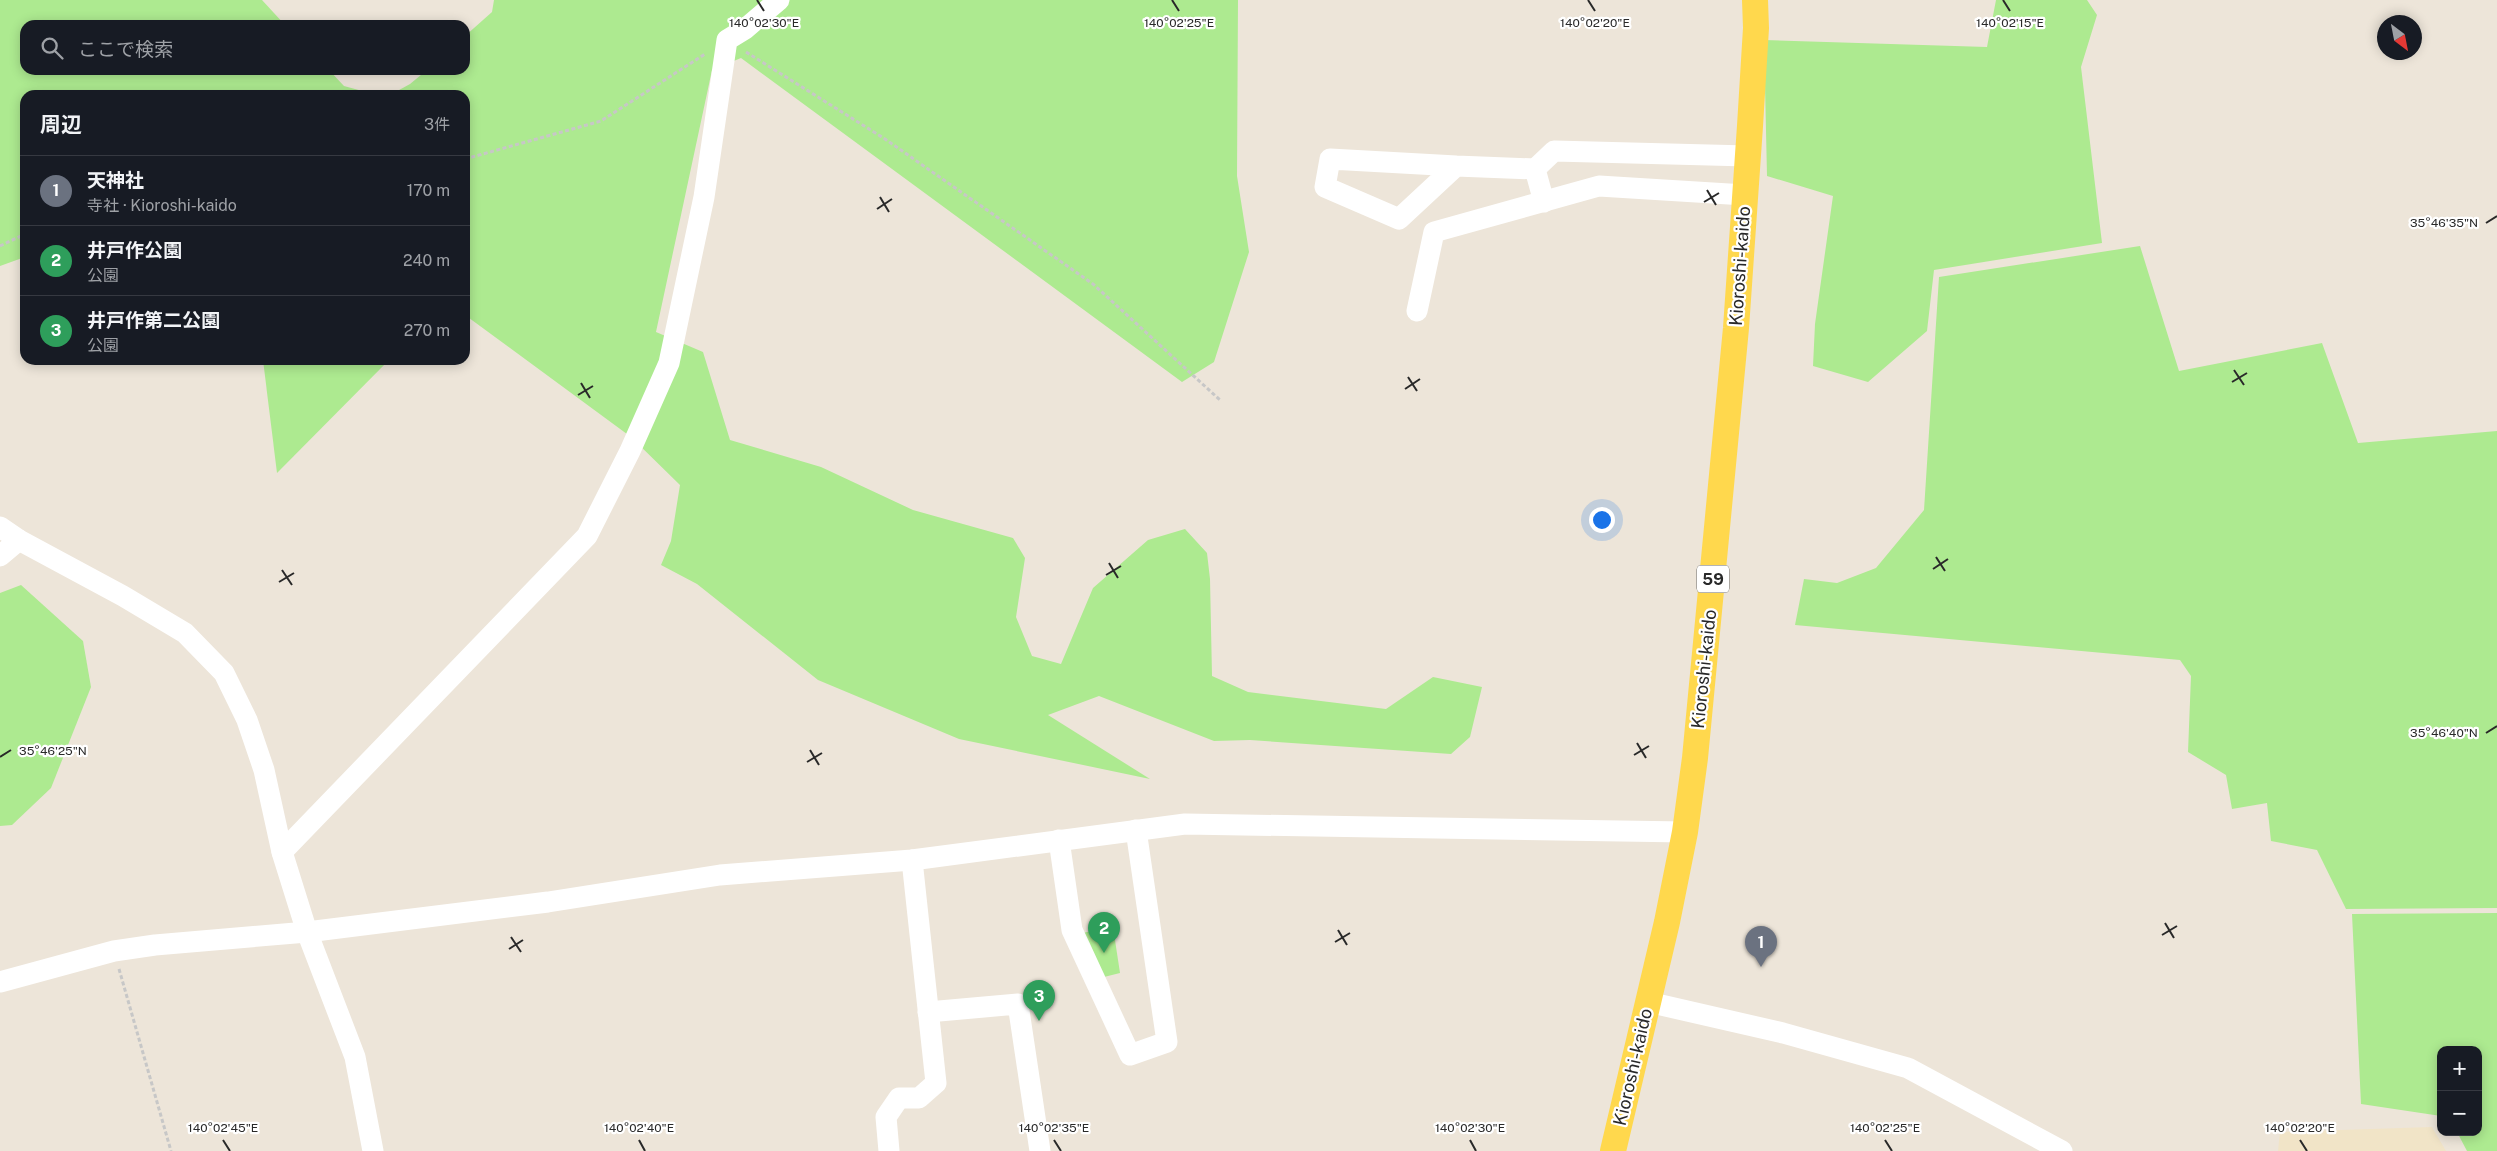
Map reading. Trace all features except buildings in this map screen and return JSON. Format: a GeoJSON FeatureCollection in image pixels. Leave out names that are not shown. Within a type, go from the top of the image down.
{"type":"FeatureCollection","features":[{"type":"Feature","properties":{"kind":"main road","name":"Kioroshi-kaido"},"geometry":{"type":"LineString","coordinates":[[1613,1151],[1667,922],[1685,832],[1708,630],[1748,156],[1756,0]]}},
{"type":"Feature","properties":{"kind":"street"},"geometry":{"type":"LineString","coordinates":[[282,852],[587,536],[630,451],[669,363],[704,197],[728,40],[779,0]]}},
{"type":"Feature","properties":{"kind":"street"},"geometry":{"type":"LineString","coordinates":[[1456,166],[1399,219],[1325,187],[1330,159],[1535,169],[1554,151],[1748,156]]}},
{"type":"Feature","properties":{"kind":"street"},"geometry":{"type":"LineString","coordinates":[[1535,169],[1544,202]]}},
{"type":"Feature","properties":{"kind":"street"},"geometry":{"type":"LineString","coordinates":[[1417,311],[1434,232],[1599,186],[1745,195]]}},
{"type":"Feature","properties":{"kind":"street"},"geometry":{"type":"LineString","coordinates":[[0,527],[19,540],[124,596],[185,633],[224,673],[247,720],[264,770],[282,852],[307,932],[355,1057],[373,1151]]}},
{"type":"Feature","properties":{"kind":"street"},"geometry":{"type":"LineString","coordinates":[[0,556],[19,540]]}},
{"type":"Feature","properties":{"kind":"street"},"geometry":{"type":"LineString","coordinates":[[0,982],[114,951],[156,945],[307,932],[548,902],[720,875],[912,860],[1185,824],[1685,832]]}},
{"type":"Feature","properties":{"kind":"street"},"geometry":{"type":"LineString","coordinates":[[1059,840],[1072,930],[1130,1055],[1167,1042],[1136,830]]}},
{"type":"Feature","properties":{"kind":"street"},"geometry":{"type":"LineString","coordinates":[[889,1151],[886,1117],[898,1098],[919,1098],[936,1082],[912,860]]}},
{"type":"Feature","properties":{"kind":"street"},"geometry":{"type":"LineString","coordinates":[[1648,1002],[1783,1033],[1908,1068],[2062,1151]]}},
{"type":"Feature","properties":{"kind":"street"},"geometry":{"type":"LineString","coordinates":[[928,1012],[1018,1004],[1040,1151]]}},
{"type":"Feature","properties":{"kind":"path"},"geometry":{"type":"LineString","coordinates":[[470,158],[601,121],[728,40],[885,139],[1093,284],[1220,400]]}},
{"type":"Feature","properties":{"kind":"path"},"geometry":{"type":"LineString","coordinates":[[0,246],[20,236]]}},
{"type":"Feature","properties":{"kind":"path"},"geometry":{"type":"LineString","coordinates":[[114,951],[171,1151]]}},
{"type":"Feature","properties":{"kind":"shaded area"},"geometry":{"type":"Polygon","coordinates":[[[2432,1127],[2446,1151],[2278,1151],[2280,1132],[2432,1127]]]}},
{"type":"Feature","properties":{"kind":"green space"},"geometry":{"type":"Polygon","coordinates":[[[0,0],[262,0],[280,20],[20,20],[20,75],[334,75],[344,86],[359,90],[20,90],[20,259],[0,266],[0,0]]]}},
{"type":"Feature","properties":{"kind":"green space"},"geometry":{"type":"Polygon","coordinates":[[[494,0],[1238,0],[1237,176],[1249,252],[1214,362],[1182,382],[741,58],[712,70],[656,332],[703,352],[730,440],[821,467],[913,510],[1013,538],[1025,558],[1016,617],[1032,656],[1061,664],[1093,588],[1148,540],[1185,529],[1207,553],[1210,579],[1212,676],[1248,692],[1386,709],[1433,677],[1482,687],[1470,737],[1451,754],[1250,740],[1214,741],[1099,696],[1048,715],[1150,779],[959,739],[818,680],[697,584],[661,565],[671,541],[680,485],[631,437],[470,319],[470,90],[399,90],[421,75],[470,75],[470,32],[492,12],[494,0]]]}},
{"type":"Feature","properties":{"kind":"green space"},"geometry":{"type":"Polygon","coordinates":[[[1996,0],[2087,0],[2097,15],[2081,67],[2102,243],[1934,270],[1927,331],[1868,382],[1813,366],[1815,324],[1833,196],[1767,176],[1764,40],[1987,47],[1996,0]]]}},
{"type":"Feature","properties":{"kind":"green space"},"geometry":{"type":"Polygon","coordinates":[[[2140,246],[2179,371],[2322,343],[2358,443],[2497,431],[2497,908],[2346,909],[2317,850],[2271,841],[2267,803],[2232,809],[2226,775],[2188,752],[2191,676],[2180,660],[1795,625],[1804,579],[1837,583],[1876,568],[1924,510],[1939,277],[2140,246]]]}},
{"type":"Feature","properties":{"kind":"green space"},"geometry":{"type":"Polygon","coordinates":[[[264,365],[384,365],[277,473],[264,365]]]}},
{"type":"Feature","properties":{"kind":"green space"},"geometry":{"type":"Polygon","coordinates":[[[21,585],[83,641],[91,687],[51,788],[12,825],[0,826],[0,593],[21,585]]]}},
{"type":"Feature","properties":{"kind":"green space"},"geometry":{"type":"Polygon","coordinates":[[[2497,913],[2497,1151],[2467,1151],[2459,1136],[2482,1136],[2482,1046],[2437,1046],[2437,1115],[2361,1104],[2352,914],[2497,913]]]}},
{"type":"Feature","properties":{"kind":"green space"},"geometry":{"type":"Polygon","coordinates":[[[1113,927],[1120,973],[1100,978],[1082,933],[1113,927]]]}},
{"type":"Feature","properties":{"kind":"place","name":"井戸作公園"},"geometry":{"type":"Point","coordinates":[1104,953]}},
{"type":"Feature","properties":{"kind":"place","name":"天神社"},"geometry":{"type":"Point","coordinates":[1761,967]}},
{"type":"Feature","properties":{"kind":"place","name":"井戸作第二公園"},"geometry":{"type":"Point","coordinates":[1039,1021]}}]}
